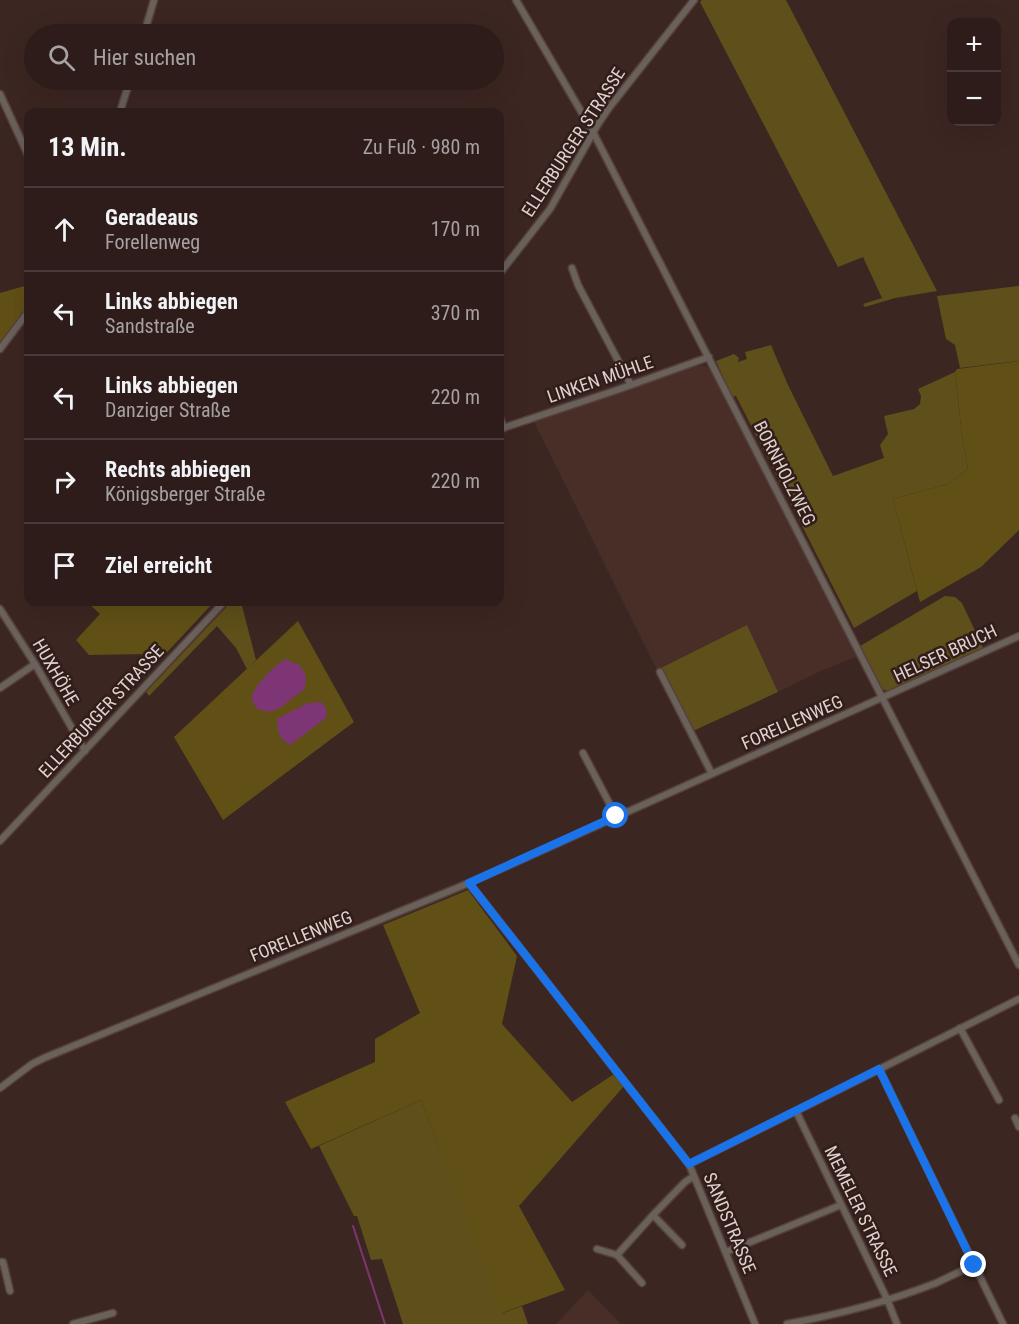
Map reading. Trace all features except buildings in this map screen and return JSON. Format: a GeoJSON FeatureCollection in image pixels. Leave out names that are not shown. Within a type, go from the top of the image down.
{"type":"FeatureCollection","features":[{"type":"Feature","properties":{"kind":"street"},"geometry":{"type":"LineString","coordinates":[[147,24],[154,0]]}},
{"type":"Feature","properties":{"kind":"street","name":"BORNHOLZWEG"},"geometry":{"type":"LineString","coordinates":[[516,0],[593,132],[1019,965]]}},
{"type":"Feature","properties":{"kind":"street","name":"ELLERBURGER STRASSE"},"geometry":{"type":"LineString","coordinates":[[504,268],[550,209],[593,132],[622,90],[694,0]]}},
{"type":"Feature","properties":{"kind":"street"},"geometry":{"type":"LineString","coordinates":[[121,108],[127,90]]}},
{"type":"Feature","properties":{"kind":"street"},"geometry":{"type":"LineString","coordinates":[[0,94],[24,146]]}},
{"type":"Feature","properties":{"kind":"street"},"geometry":{"type":"LineString","coordinates":[[572,268],[578,285],[631,385]]}},
{"type":"Feature","properties":{"kind":"street"},"geometry":{"type":"LineString","coordinates":[[0,349],[24,317]]}},
{"type":"Feature","properties":{"kind":"street","name":"LINKEN MÜHLE"},"geometry":{"type":"LineString","coordinates":[[504,427],[709,357]]}},
{"type":"Feature","properties":{"kind":"street","name":"ELLERBURGER STRASSE"},"geometry":{"type":"LineString","coordinates":[[0,840],[220,606]]}},
{"type":"Feature","properties":{"kind":"street","name":"HUXHÖHE"},"geometry":{"type":"LineString","coordinates":[[0,609],[35,663],[84,751]]}},
{"type":"Feature","properties":{"kind":"street","name":"HELSER BRUCH"},"geometry":{"type":"LineString","coordinates":[[883,698],[1019,636]]}},
{"type":"Feature","properties":{"kind":"street"},"geometry":{"type":"LineString","coordinates":[[0,688],[35,663]]}},
{"type":"Feature","properties":{"kind":"street"},"geometry":{"type":"LineString","coordinates":[[660,672],[712,774]]}},
{"type":"Feature","properties":{"kind":"street","name":"FORELLENWEG"},"geometry":{"type":"LineString","coordinates":[[0,1088],[32,1064],[44,1058],[469,883],[883,698]]}},
{"type":"Feature","properties":{"kind":"street"},"geometry":{"type":"LineString","coordinates":[[583,753],[616,816]]}},
{"type":"Feature","properties":{"kind":"street","name":"SANDSTRASSE"},"geometry":{"type":"LineString","coordinates":[[469,883],[689,1164],[755,1324]]}},
{"type":"Feature","properties":{"kind":"street"},"geometry":{"type":"LineString","coordinates":[[689,1164],[1019,999]]}},
{"type":"Feature","properties":{"kind":"street"},"geometry":{"type":"LineString","coordinates":[[960,1028],[999,1100]]}},
{"type":"Feature","properties":{"kind":"street"},"geometry":{"type":"LineString","coordinates":[[879,1069],[1003,1324]]}},
{"type":"Feature","properties":{"kind":"street","name":"MEMELER STRASSE"},"geometry":{"type":"LineString","coordinates":[[796,1111],[897,1324]]}},
{"type":"Feature","properties":{"kind":"street"},"geometry":{"type":"LineString","coordinates":[[1015,1118],[1019,1127]]}},
{"type":"Feature","properties":{"kind":"street"},"geometry":{"type":"LineString","coordinates":[[617,1255],[685,1182],[694,1176]]}},
{"type":"Feature","properties":{"kind":"street"},"geometry":{"type":"LineString","coordinates":[[726,1252],[841,1205]]}},
{"type":"Feature","properties":{"kind":"street"},"geometry":{"type":"LineString","coordinates":[[653,1215],[682,1245]]}},
{"type":"Feature","properties":{"kind":"street"},"geometry":{"type":"LineString","coordinates":[[597,1249],[617,1255],[642,1283]]}},
{"type":"Feature","properties":{"kind":"street"},"geometry":{"type":"LineString","coordinates":[[0,1263],[3,1262],[10,1291]]}},
{"type":"Feature","properties":{"kind":"street"},"geometry":{"type":"LineString","coordinates":[[787,1324],[887,1299],[935,1283],[974,1265]]}},
{"type":"Feature","properties":{"kind":"street"},"geometry":{"type":"LineString","coordinates":[[73,1324],[113,1312]]}},
{"type":"Feature","properties":{"kind":"shaded area"},"geometry":{"type":"Polygon","coordinates":[[[702,0],[786,0],[937,291],[895,298],[865,307],[863,304],[882,298],[863,257],[838,267],[700,2],[702,0]]]}},
{"type":"Feature","properties":{"kind":"shaded area"},"geometry":{"type":"Polygon","coordinates":[[[24,286],[24,312],[0,344],[0,293],[24,286]]]}},
{"type":"Feature","properties":{"kind":"shaded area"},"geometry":{"type":"Polygon","coordinates":[[[1019,286],[1019,361],[960,368],[955,345],[946,339],[937,296],[1019,286]]]}},
{"type":"Feature","properties":{"kind":"shaded area"},"geometry":{"type":"Polygon","coordinates":[[[771,345],[833,476],[884,458],[880,445],[888,434],[884,416],[914,409],[920,404],[921,396],[918,389],[955,372],[968,469],[948,484],[893,499],[917,591],[854,628],[736,396],[732,397],[716,361],[734,354],[739,358],[738,362],[747,359],[745,352],[771,345]]]}},
{"type":"Feature","properties":{"kind":"shaded area"},"geometry":{"type":"Polygon","coordinates":[[[1019,361],[1019,530],[981,567],[920,602],[893,499],[948,484],[968,469],[962,436],[955,372],[957,369],[1019,361]]]}},
{"type":"Feature","properties":{"kind":"shaded area"},"geometry":{"type":"Polygon","coordinates":[[[694,366],[707,366],[715,378],[858,656],[778,692],[747,626],[657,670],[534,422],[694,366]]]}},
{"type":"Feature","properties":{"kind":"shaded area"},"geometry":{"type":"Polygon","coordinates":[[[945,596],[955,597],[962,603],[983,648],[887,691],[882,689],[860,646],[945,596]]]}},
{"type":"Feature","properties":{"kind":"shaded area"},"geometry":{"type":"Polygon","coordinates":[[[91,606],[210,606],[156,664],[147,654],[89,655],[76,640],[100,614],[91,606]]]}},
{"type":"Feature","properties":{"kind":"shaded area"},"geometry":{"type":"Polygon","coordinates":[[[227,606],[242,606],[256,660],[247,669],[236,648],[217,626],[149,696],[146,692],[227,606]]]}},
{"type":"Feature","properties":{"kind":"shaded area"},"geometry":{"type":"Polygon","coordinates":[[[298,621],[354,722],[223,820],[174,737],[298,621]]]}},
{"type":"Feature","properties":{"kind":"shaded area"},"geometry":{"type":"Polygon","coordinates":[[[747,625],[778,692],[693,731],[661,668],[747,625]]]}},
{"type":"Feature","properties":{"kind":"shaded area"},"geometry":{"type":"Polygon","coordinates":[[[285,659],[299,665],[305,673],[304,689],[280,708],[269,712],[257,709],[252,695],[270,672],[285,659]]]}},
{"type":"Feature","properties":{"kind":"shaded area"},"geometry":{"type":"Polygon","coordinates":[[[322,702],[327,717],[290,745],[283,740],[277,727],[278,718],[308,703],[322,702]]]}},
{"type":"Feature","properties":{"kind":"shaded area"},"geometry":{"type":"Polygon","coordinates":[[[468,890],[517,956],[502,1024],[572,1102],[614,1074],[624,1086],[519,1206],[565,1290],[502,1313],[421,1100],[311,1149],[285,1102],[375,1062],[375,1039],[420,1013],[383,925],[468,890]]]}},
{"type":"Feature","properties":{"kind":"shaded area"},"geometry":{"type":"Polygon","coordinates":[[[421,1100],[503,1313],[522,1306],[528,1324],[403,1324],[382,1259],[371,1260],[357,1216],[354,1216],[319,1146],[421,1100]]]}},
{"type":"Feature","properties":{"kind":"shaded area"},"geometry":{"type":"Polygon","coordinates":[[[588,1290],[621,1324],[556,1324],[588,1290]]]}},
{"type":"Feature","properties":{"kind":"waterway"},"geometry":{"type":"LineString","coordinates":[[353,1226],[385,1324]]}},
{"type":"Feature","properties":{"kind":"route"},"geometry":{"type":"LineString","coordinates":[[616,816],[469,883],[689,1164],[879,1069],[974,1265]]}}]}
